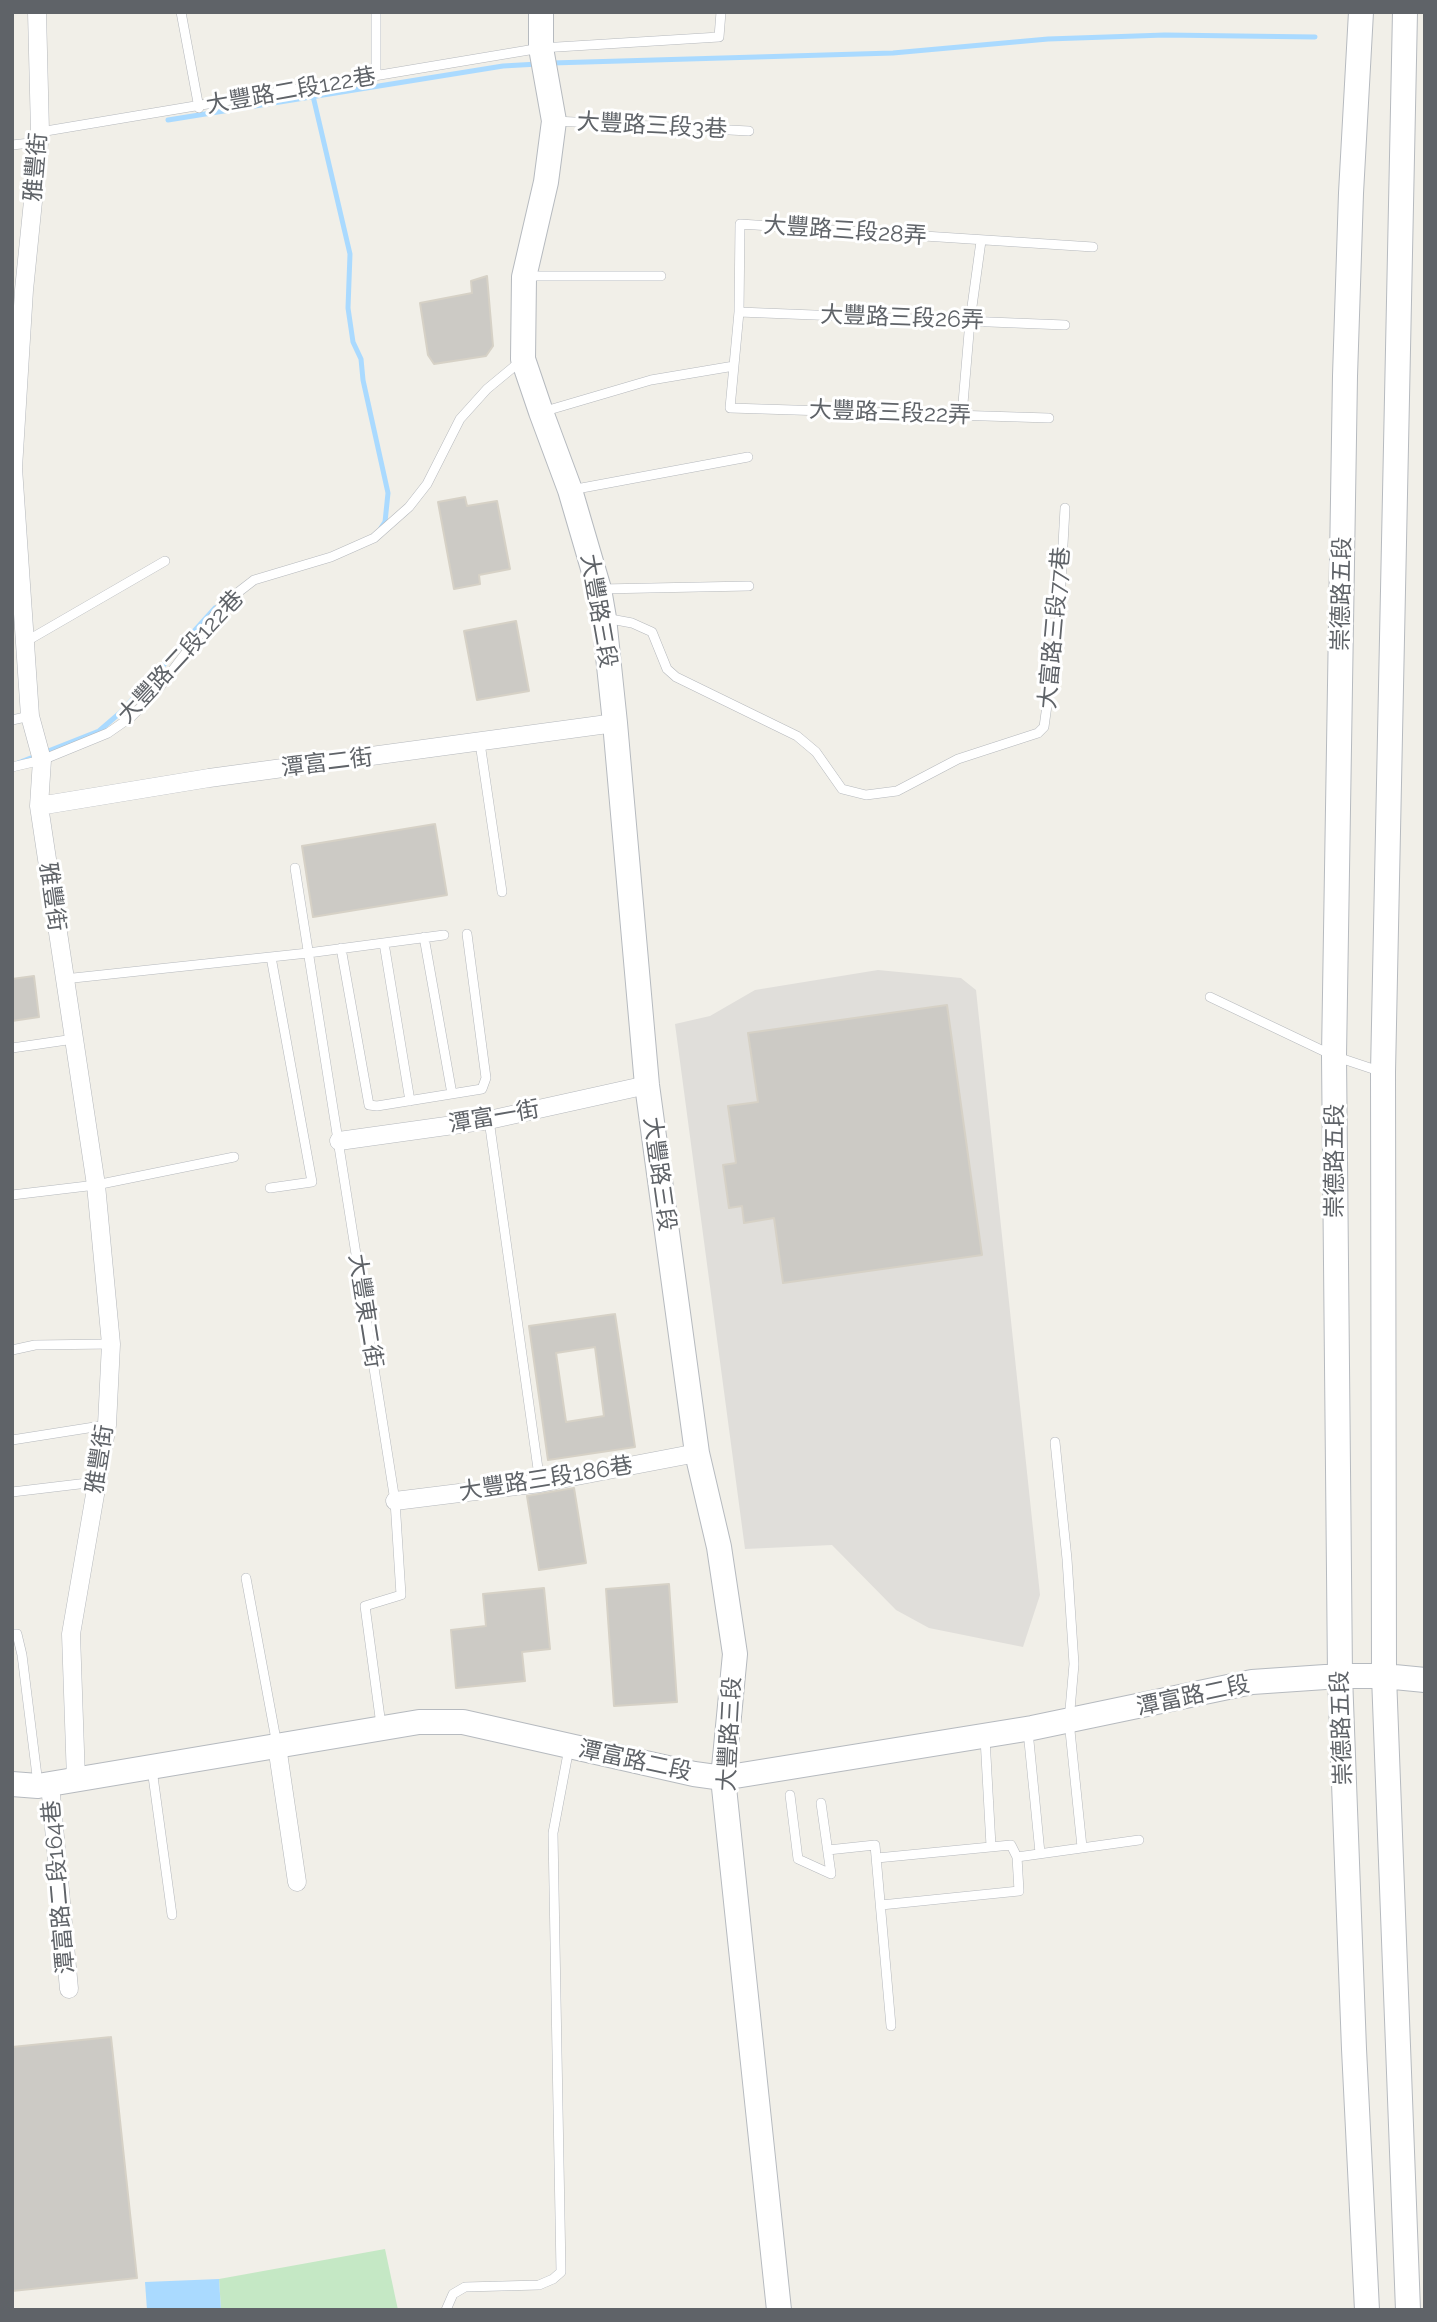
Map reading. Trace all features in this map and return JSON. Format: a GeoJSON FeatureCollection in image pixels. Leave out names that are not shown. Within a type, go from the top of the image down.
{"type":"FeatureCollection","features":[{"type":"Feature","properties":{"kind":"street","name":"雅豐街"},"geometry":{"type":"LineString","coordinates":[[37,12],[40,137],[24,290],[12,468],[25,642],[21,718],[42,760],[39,806],[96,1185],[111,1344],[107,1425],[71,1634],[76,1780]]}},
{"type":"Feature","properties":{"kind":"street","name":"大豐路三段"},"geometry":{"type":"LineString","coordinates":[[541,12],[541,48],[554,121],[546,182],[524,276],[523,359],[570,490],[599,589],[604,618],[647,1085],[697,1453],[719,1547],[735,1654],[723,1778],[779,2310]]}},
{"type":"Feature","properties":{"kind":"street","name":"崇德路五段"},"geometry":{"type":"LineString","coordinates":[[1361,12],[1345,376],[1334,1056],[1340,1676],[1367,2310]]}},
{"type":"Feature","properties":{"kind":"street","name":"崇德路五段"},"geometry":{"type":"LineString","coordinates":[[1405,12],[1383,1072],[1384,1676],[1408,2310]]}},
{"type":"Feature","properties":{"kind":"street","name":"潭富二街"},"geometry":{"type":"LineString","coordinates":[[39,806],[209,778],[615,723]]}},
{"type":"Feature","properties":{"kind":"street","name":"潭富一街"},"geometry":{"type":"LineString","coordinates":[[339,1141],[489,1120],[647,1085]]}},
{"type":"Feature","properties":{"kind":"street","name":"大豐路三段186巷"},"geometry":{"type":"LineString","coordinates":[[395,1501],[540,1483],[697,1453]]}},
{"type":"Feature","properties":{"kind":"street","name":"潭富路二段"},"geometry":{"type":"LineString","coordinates":[[12,1784],[44,1785],[419,1721],[463,1722],[694,1774],[723,1778],[985,1737],[1252,1682],[1340,1676],[1425,1680]]}},
{"type":"Feature","properties":{"kind":"street"},"geometry":{"type":"LineString","coordinates":[[277,1746],[297,1882]]}},
{"type":"Feature","properties":{"kind":"street","name":"潭富路二段164巷"},"geometry":{"type":"LineString","coordinates":[[44,1785],[69,1989]]}},
{"type":"Feature","properties":{"kind":"lane"},"geometry":{"type":"LineString","coordinates":[[181,12],[199,108]]}},
{"type":"Feature","properties":{"kind":"lane"},"geometry":{"type":"LineString","coordinates":[[376,12],[376,76]]}},
{"type":"Feature","properties":{"kind":"lane","name":"大豐路二段122巷"},"geometry":{"type":"LineString","coordinates":[[12,145],[40,137],[541,48],[719,37],[721,12]]}},
{"type":"Feature","properties":{"kind":"lane","name":"大豐路三段3巷"},"geometry":{"type":"LineString","coordinates":[[554,121],[749,131]]}},
{"type":"Feature","properties":{"kind":"lane","name":"大豐路三段28弄"},"geometry":{"type":"LineString","coordinates":[[730,408],[739,312],[740,224],[1093,247]]}},
{"type":"Feature","properties":{"kind":"lane"},"geometry":{"type":"LineString","coordinates":[[962,415],[970,321],[981,241]]}},
{"type":"Feature","properties":{"kind":"lane"},"geometry":{"type":"LineString","coordinates":[[524,276],[661,276]]}},
{"type":"Feature","properties":{"kind":"lane","name":"大豐路三段26弄"},"geometry":{"type":"LineString","coordinates":[[739,312],[1065,325]]}},
{"type":"Feature","properties":{"kind":"lane","name":"大豐路二段122巷"},"geometry":{"type":"LineString","coordinates":[[12,767],[42,760],[108,733],[131,717],[156,691],[223,604],[254,580],[331,557],[374,538],[408,508],[427,484],[460,419],[487,389],[523,359]]}},
{"type":"Feature","properties":{"kind":"lane"},"geometry":{"type":"LineString","coordinates":[[541,412],[651,380],[734,366]]}},
{"type":"Feature","properties":{"kind":"lane","name":"大豐路三段22弄"},"geometry":{"type":"LineString","coordinates":[[730,408],[1049,418]]}},
{"type":"Feature","properties":{"kind":"lane"},"geometry":{"type":"LineString","coordinates":[[570,490],[748,457]]}},
{"type":"Feature","properties":{"kind":"lane","name":"大富路三段77巷"},"geometry":{"type":"LineString","coordinates":[[604,618],[632,623],[652,632],[667,669],[676,677],[797,736],[816,752],[842,789],[866,795],[897,790],[958,759],[1038,733],[1044,727],[1059,618],[1065,508]]}},
{"type":"Feature","properties":{"kind":"lane"},"geometry":{"type":"LineString","coordinates":[[25,642],[165,561]]}},
{"type":"Feature","properties":{"kind":"lane"},"geometry":{"type":"LineString","coordinates":[[599,589],[750,586]]}},
{"type":"Feature","properties":{"kind":"lane"},"geometry":{"type":"LineString","coordinates":[[480,743],[502,892]]}},
{"type":"Feature","properties":{"kind":"lane","name":"大豐東二街"},"geometry":{"type":"LineString","coordinates":[[295,867],[395,1501],[401,1595],[365,1606],[382,1729]]}},
{"type":"Feature","properties":{"kind":"lane"},"geometry":{"type":"LineString","coordinates":[[341,948],[369,1105],[377,1106],[482,1089],[486,1079],[467,934]]}},
{"type":"Feature","properties":{"kind":"lane"},"geometry":{"type":"LineString","coordinates":[[64,979],[308,953],[444,935]]}},
{"type":"Feature","properties":{"kind":"lane"},"geometry":{"type":"LineString","coordinates":[[424,937],[452,1094]]}},
{"type":"Feature","properties":{"kind":"lane"},"geometry":{"type":"LineString","coordinates":[[384,943],[410,1101]]}},
{"type":"Feature","properties":{"kind":"lane"},"geometry":{"type":"LineString","coordinates":[[270,1188],[312,1182],[271,957]]}},
{"type":"Feature","properties":{"kind":"lane"},"geometry":{"type":"LineString","coordinates":[[1210,997],[1334,1056],[1383,1072]]}},
{"type":"Feature","properties":{"kind":"lane"},"geometry":{"type":"LineString","coordinates":[[12,1048],[74,1039]]}},
{"type":"Feature","properties":{"kind":"lane"},"geometry":{"type":"LineString","coordinates":[[489,1120],[540,1483]]}},
{"type":"Feature","properties":{"kind":"lane"},"geometry":{"type":"LineString","coordinates":[[12,1195],[96,1185],[234,1157]]}},
{"type":"Feature","properties":{"kind":"lane"},"geometry":{"type":"LineString","coordinates":[[12,1350],[35,1345],[111,1344]]}},
{"type":"Feature","properties":{"kind":"lane"},"geometry":{"type":"LineString","coordinates":[[12,1440],[107,1425]]}},
{"type":"Feature","properties":{"kind":"lane"},"geometry":{"type":"LineString","coordinates":[[1055,1442],[1074,1664],[1069,1721],[1082,1847]]}},
{"type":"Feature","properties":{"kind":"lane"},"geometry":{"type":"LineString","coordinates":[[12,1492],[96,1482]]}},
{"type":"Feature","properties":{"kind":"lane"},"geometry":{"type":"LineString","coordinates":[[246,1578],[277,1746]]}},
{"type":"Feature","properties":{"kind":"lane"},"geometry":{"type":"LineString","coordinates":[[12,1634],[17,1634],[22,1655],[44,1785]]}},
{"type":"Feature","properties":{"kind":"lane"},"geometry":{"type":"LineString","coordinates":[[1028,1729],[1040,1853]]}},
{"type":"Feature","properties":{"kind":"lane"},"geometry":{"type":"LineString","coordinates":[[985,1737],[990,1846]]}},
{"type":"Feature","properties":{"kind":"lane"},"geometry":{"type":"LineString","coordinates":[[446,2310],[453,2294],[465,2287],[539,2285],[561,2272],[552,1833],[569,1746]]}},
{"type":"Feature","properties":{"kind":"lane"},"geometry":{"type":"LineString","coordinates":[[152,1767],[172,1915]]}},
{"type":"Feature","properties":{"kind":"lane"},"geometry":{"type":"LineString","coordinates":[[790,1795],[798,1859],[831,1874],[821,1803]]}},
{"type":"Feature","properties":{"kind":"lane"},"geometry":{"type":"LineString","coordinates":[[1017,1857],[1139,1840]]}},
{"type":"Feature","properties":{"kind":"lane"},"geometry":{"type":"LineString","coordinates":[[828,1850],[875,1845],[891,2026]]}},
{"type":"Feature","properties":{"kind":"lane"},"geometry":{"type":"LineString","coordinates":[[877,1858],[1011,1845],[1017,1857],[1019,1891],[881,1905]]}},
{"type":"Feature","properties":{"kind":"shaded area"},"geometry":{"type":"Polygon","coordinates":[[[878,970],[961,978],[976,990],[1040,1595],[1023,1647],[929,1628],[896,1610],[832,1545],[745,1549],[675,1024],[710,1016],[755,990],[878,970]]]}},
{"type":"Feature","properties":{"kind":"green space"},"geometry":{"type":"Polygon","coordinates":[[[385,2249],[398,2310],[221,2310],[219,2279],[385,2249]]]}},
{"type":"Feature","properties":{"kind":"water"},"geometry":{"type":"Polygon","coordinates":[[[219,2279],[221,2310],[147,2310],[145,2282],[219,2279]]]}},
{"type":"Feature","properties":{"kind":"building"},"geometry":{"type":"Polygon","coordinates":[[[487,276],[493,346],[486,356],[434,364],[428,355],[420,303],[472,293],[471,281],[487,276]]]}},
{"type":"Feature","properties":{"kind":"building"},"geometry":{"type":"Polygon","coordinates":[[[465,497],[467,506],[497,501],[510,569],[479,575],[480,584],[454,589],[438,502],[465,497]]]}},
{"type":"Feature","properties":{"kind":"building"},"geometry":{"type":"Polygon","coordinates":[[[516,621],[529,691],[477,700],[464,631],[516,621]]]}},
{"type":"Feature","properties":{"kind":"building"},"geometry":{"type":"Polygon","coordinates":[[[435,824],[447,895],[313,917],[302,846],[435,824]]]}},
{"type":"Feature","properties":{"kind":"building"},"geometry":{"type":"Polygon","coordinates":[[[34,976],[39,1017],[12,1021],[12,979],[34,976]]]}},
{"type":"Feature","properties":{"kind":"building"},"geometry":{"type":"Polygon","coordinates":[[[947,1005],[982,1255],[783,1283],[774,1218],[744,1223],[742,1206],[729,1208],[723,1165],[736,1163],[728,1106],[758,1102],[748,1033],[947,1005]]]}},
{"type":"Feature","properties":{"kind":"building"},"geometry":{"type":"Polygon","coordinates":[[[615,1314],[635,1447],[548,1460],[529,1326],[615,1314]],[[595,1347],[556,1353],[566,1422],[604,1416],[595,1347]]]}},
{"type":"Feature","properties":{"kind":"building"},"geometry":{"type":"Polygon","coordinates":[[[574,1488],[586,1563],[539,1570],[527,1496],[574,1488]]]}},
{"type":"Feature","properties":{"kind":"building"},"geometry":{"type":"Polygon","coordinates":[[[669,1584],[677,1702],[614,1706],[606,1589],[669,1584]]]}},
{"type":"Feature","properties":{"kind":"building"},"geometry":{"type":"Polygon","coordinates":[[[544,1588],[550,1649],[522,1652],[525,1681],[456,1688],[451,1630],[486,1626],[483,1594],[544,1588]]]}},
{"type":"Feature","properties":{"kind":"building"},"geometry":{"type":"Polygon","coordinates":[[[111,2037],[137,2278],[12,2291],[12,2047],[111,2037]]]}},
{"type":"Feature","properties":{"kind":"waterway"},"geometry":{"type":"LineString","coordinates":[[552,63],[893,53],[1048,39],[1165,35],[1315,37]]}},
{"type":"Feature","properties":{"kind":"waterway"},"geometry":{"type":"LineString","coordinates":[[168,120],[503,66],[538,64]]}},
{"type":"Feature","properties":{"kind":"waterway"},"geometry":{"type":"LineString","coordinates":[[313,96],[350,254],[348,308],[353,342],[361,359],[363,380],[388,493],[385,522],[381,528]]}},
{"type":"Feature","properties":{"kind":"waterway"},"geometry":{"type":"LineString","coordinates":[[18,763],[99,731],[121,712],[215,608]]}}]}
